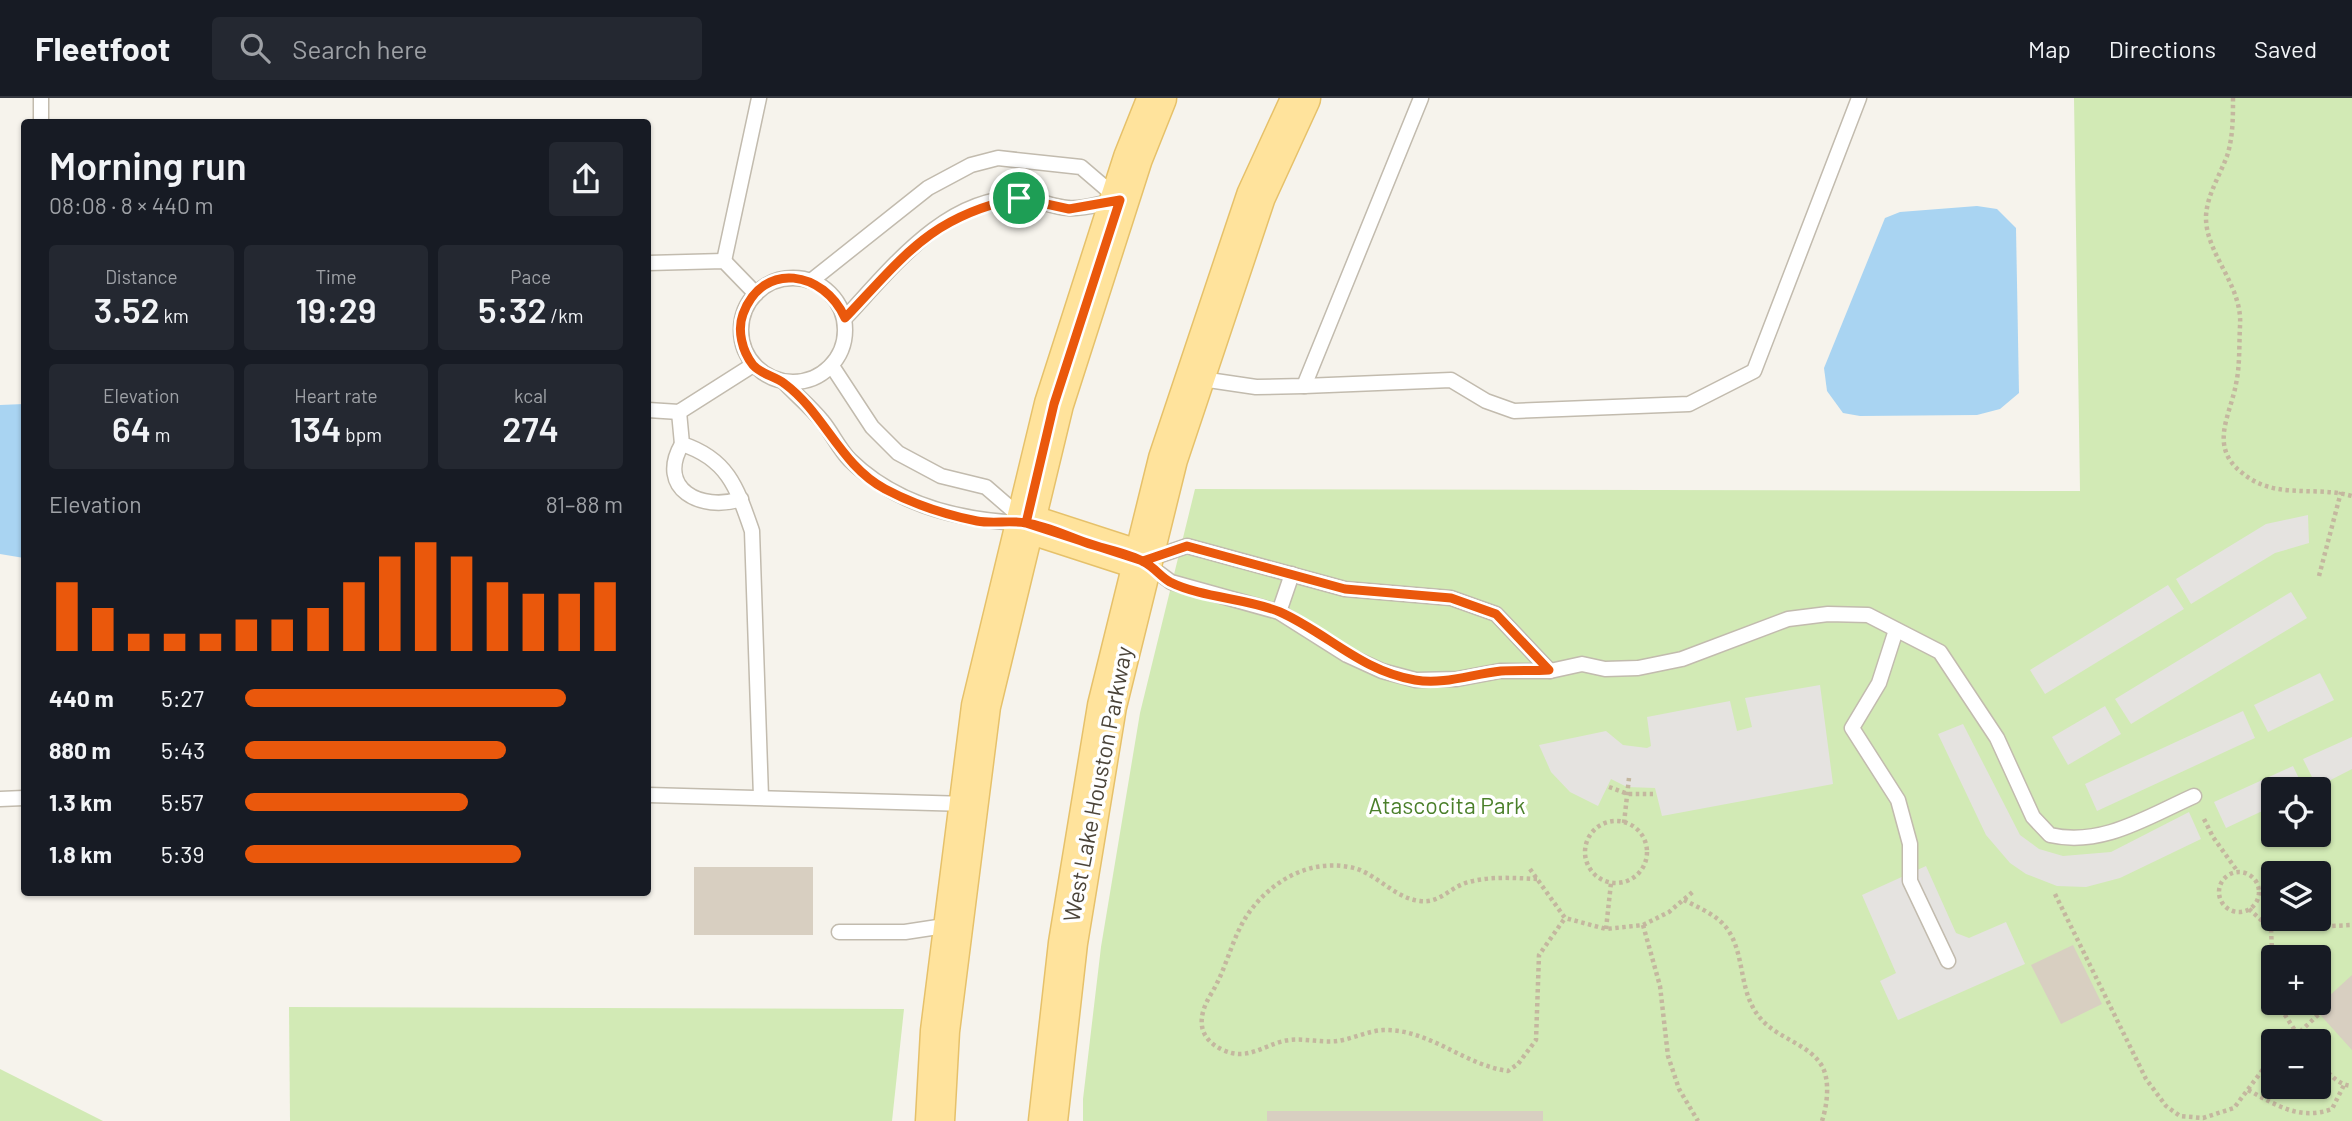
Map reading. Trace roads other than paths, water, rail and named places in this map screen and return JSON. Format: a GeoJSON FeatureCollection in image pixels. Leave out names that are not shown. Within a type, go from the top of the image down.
{"type":"FeatureCollection","features":[{"type":"Feature","properties":{"kind":"main road"},"geometry":{"type":"LineString","coordinates":[[935,1121],[940,1031],[981,706],[1054,404],[1120,200],[1157,98]]}},
{"type":"Feature","properties":{"kind":"main road","name":"West Lake Houston Parkway"},"geometry":{"type":"LineString","coordinates":[[1048,1121],[1068,943],[1105,719],[1168,459],[1256,197],[1301,98]]}},
{"type":"Feature","properties":{"kind":"main road"},"geometry":{"type":"LineString","coordinates":[[1026,523],[1143,561]]}},
{"type":"Feature","properties":{"kind":"lane"},"geometry":{"type":"LineString","coordinates":[[41,98],[41,119]]}},
{"type":"Feature","properties":{"kind":"lane"},"geometry":{"type":"LineString","coordinates":[[724,261],[759,98]]}},
{"type":"Feature","properties":{"kind":"lane"},"geometry":{"type":"LineString","coordinates":[[1304,386],[1421,98]]}},
{"type":"Feature","properties":{"kind":"lane"},"geometry":{"type":"LineString","coordinates":[[1194,377],[1256,387],[1451,380],[1486,401],[1514,411],[1689,404],[1754,370],[1859,98]]}},
{"type":"Feature","properties":{"kind":"lane"},"geometry":{"type":"LineString","coordinates":[[811,281],[928,188],[971,165],[998,158],[1081,167],[1120,200]]}},
{"type":"Feature","properties":{"kind":"lane"},"geometry":{"type":"LineString","coordinates":[[845,318],[912,248],[943,223],[981,206],[1019,198],[1069,209],[1120,200]]}},
{"type":"Feature","properties":{"kind":"lane"},"geometry":{"type":"LineString","coordinates":[[651,263],[724,261],[756,294]]}},
{"type":"Feature","properties":{"kind":"lane"},"geometry":{"type":"LineString","coordinates":[[794,278],[811,281],[826,289],[838,302],[845,318],[846,335],[841,352],[832,366],[818,377],[801,382],[784,382],[767,376],[753,365],[744,350],[740,333],[742,316],[756,294],[777,280],[794,278]]}},
{"type":"Feature","properties":{"kind":"lane"},"geometry":{"type":"LineString","coordinates":[[651,410],[679,412],[753,365]]}},
{"type":"Feature","properties":{"kind":"lane"},"geometry":{"type":"LineString","coordinates":[[832,366],[872,427],[898,453],[941,476],[986,486],[1026,523]]}},
{"type":"Feature","properties":{"kind":"lane"},"geometry":{"type":"LineString","coordinates":[[784,382],[822,420],[848,459],[883,488],[921,505],[979,521],[1026,523]]}},
{"type":"Feature","properties":{"kind":"lane"},"geometry":{"type":"LineString","coordinates":[[679,412],[682,444],[673,460],[673,470],[692,499],[705,504],[725,505],[741,499]]}},
{"type":"Feature","properties":{"kind":"lane"},"geometry":{"type":"LineString","coordinates":[[682,444],[705,451],[718,462],[741,499],[752,531],[761,797]]}},
{"type":"Feature","properties":{"kind":"lane"},"geometry":{"type":"LineString","coordinates":[[1143,561],[1187,546],[1345,589],[1451,598],[1496,614],[1549,670]]}},
{"type":"Feature","properties":{"kind":"lane"},"geometry":{"type":"LineString","coordinates":[[1143,561],[1171,582],[1279,612],[1347,655],[1382,671],[1416,680],[1457,679],[1500,671],[1549,670],[1582,664],[1605,669],[1639,668],[1682,659],[1788,620],[1828,614],[1868,615],[1940,652],[1997,738],[2034,817],[2050,835],[2090,839],[2112,833],[2194,796]]}},
{"type":"Feature","properties":{"kind":"lane"},"geometry":{"type":"LineString","coordinates":[[1279,612],[1292,574]]}},
{"type":"Feature","properties":{"kind":"lane"},"geometry":{"type":"LineString","coordinates":[[1896,630],[1879,683],[1852,728],[1898,800],[1910,844],[1910,881],[1948,961]]}},
{"type":"Feature","properties":{"kind":"lane"},"geometry":{"type":"LineString","coordinates":[[651,795],[970,804]]}},
{"type":"Feature","properties":{"kind":"lane"},"geometry":{"type":"LineString","coordinates":[[0,799],[21,798]]}},
{"type":"Feature","properties":{"kind":"lane"},"geometry":{"type":"LineString","coordinates":[[839,932],[905,932],[952,925]]}},
{"type":"Feature","properties":{"kind":"water"},"geometry":{"type":"Polygon","coordinates":[[[1977,206],[1997,209],[2016,228],[2019,393],[2000,409],[1977,415],[1860,416],[1843,413],[1827,391],[1824,368],[1885,218],[1900,212],[1977,206]]]}},
{"type":"Feature","properties":{"kind":"water"},"geometry":{"type":"Polygon","coordinates":[[[21,404],[21,558],[0,554],[0,405],[21,404]]]}},
{"type":"Feature","properties":{"kind":"park label","name":"Atascocita Park"},"geometry":{"type":"Point","coordinates":[1447,805]}}]}
